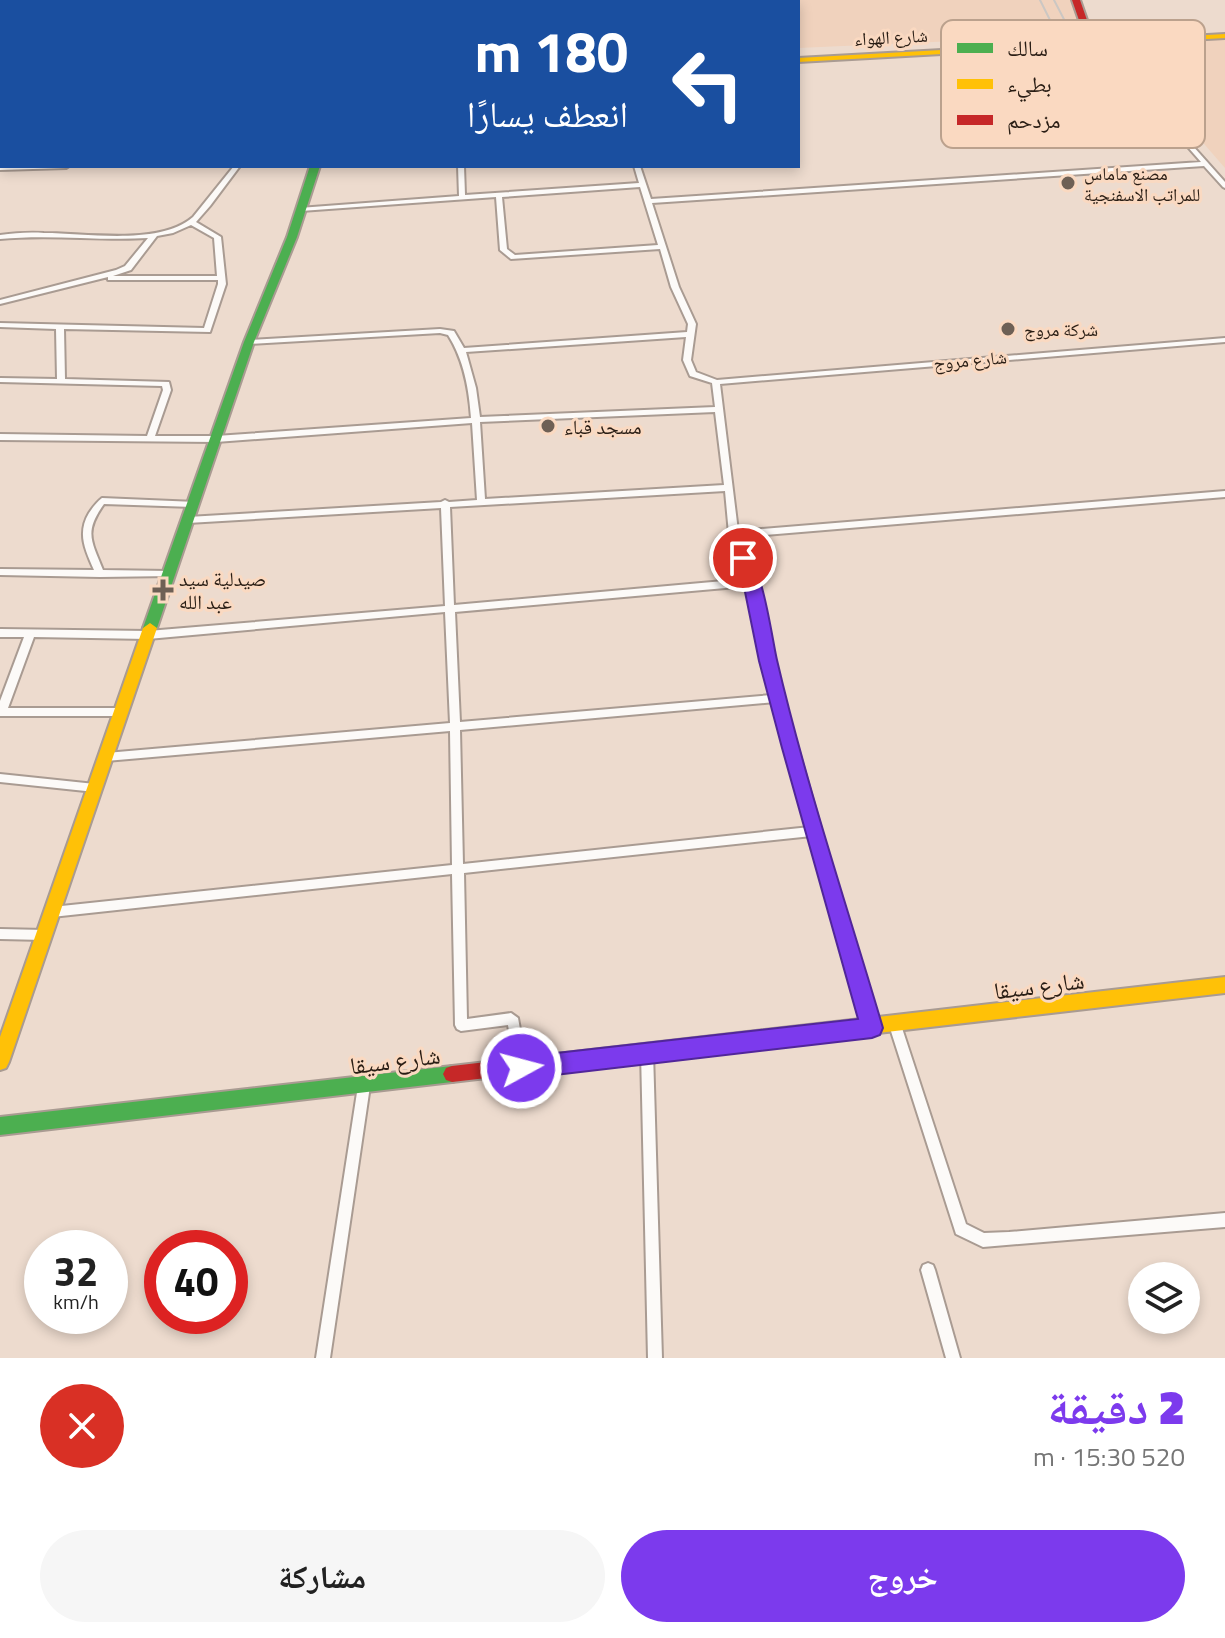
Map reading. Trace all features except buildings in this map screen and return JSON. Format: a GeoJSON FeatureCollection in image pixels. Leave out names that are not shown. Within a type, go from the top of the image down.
{"type":"FeatureCollection","features":[{"type":"Feature","properties":{"kind":"street"},"geometry":{"type":"LineString","coordinates":[[1076,0],[1083,20]]}},
{"type":"Feature","properties":{"kind":"street","name":"شارع الهواء"},"geometry":{"type":"LineString","coordinates":[[1205,37],[1225,36]]}},
{"type":"Feature","properties":{"kind":"street","name":"شارع الهواء"},"geometry":{"type":"LineString","coordinates":[[800,60],[941,52]]}},
{"type":"Feature","properties":{"kind":"street"},"geometry":{"type":"LineString","coordinates":[[1192,148],[1225,186]]}},
{"type":"Feature","properties":{"kind":"street"},"geometry":{"type":"LineString","coordinates":[[647,201],[1206,164]]}},
{"type":"Feature","properties":{"kind":"street"},"geometry":{"type":"LineString","coordinates":[[0,237],[27,233],[95,237],[155,234],[191,222],[235,168]]}},
{"type":"Feature","properties":{"kind":"street"},"geometry":{"type":"LineString","coordinates":[[0,1062],[6,1027],[44,935],[249,342],[314,168]]}},
{"type":"Feature","properties":{"kind":"street"},"geometry":{"type":"LineString","coordinates":[[461,168],[462,198]]}},
{"type":"Feature","properties":{"kind":"street"},"geometry":{"type":"LineString","coordinates":[[638,168],[675,287],[692,324],[687,347],[689,368],[693,374],[716,382],[734,534],[752,582],[778,698],[872,1028]]}},
{"type":"Feature","properties":{"kind":"street"},"geometry":{"type":"LineString","coordinates":[[301,209],[643,185]]}},
{"type":"Feature","properties":{"kind":"street"},"geometry":{"type":"LineString","coordinates":[[499,196],[504,250],[514,257],[663,247]]}},
{"type":"Feature","properties":{"kind":"street"},"geometry":{"type":"LineString","coordinates":[[0,325],[207,330],[220,294],[217,237],[191,222]]}},
{"type":"Feature","properties":{"kind":"street"},"geometry":{"type":"LineString","coordinates":[[0,302],[128,268],[155,234]]}},
{"type":"Feature","properties":{"kind":"street"},"geometry":{"type":"LineString","coordinates":[[97,278],[221,278]]}},
{"type":"Feature","properties":{"kind":"street"},"geometry":{"type":"LineString","coordinates":[[60,328],[61,380]]}},
{"type":"Feature","properties":{"kind":"street"},"geometry":{"type":"LineString","coordinates":[[249,342],[440,331],[451,333],[463,350],[476,420],[481,500]]}},
{"type":"Feature","properties":{"kind":"street"},"geometry":{"type":"LineString","coordinates":[[463,350],[691,334]]}},
{"type":"Feature","properties":{"kind":"street","name":"شارع مروج"},"geometry":{"type":"LineString","coordinates":[[716,382],[1225,340]]}},
{"type":"Feature","properties":{"kind":"street"},"geometry":{"type":"LineString","coordinates":[[0,380],[166,384],[167,390],[150,439]]}},
{"type":"Feature","properties":{"kind":"street"},"geometry":{"type":"LineString","coordinates":[[0,437],[216,439],[476,420],[718,409]]}},
{"type":"Feature","properties":{"kind":"street"},"geometry":{"type":"LineString","coordinates":[[188,520],[481,500],[729,488]]}},
{"type":"Feature","properties":{"kind":"street"},"geometry":{"type":"LineString","coordinates":[[734,534],[1225,494]]}},
{"type":"Feature","properties":{"kind":"street"},"geometry":{"type":"LineString","coordinates":[[100,574],[86,539],[86,521],[102,501],[193,504]]}},
{"type":"Feature","properties":{"kind":"street"},"geometry":{"type":"LineString","coordinates":[[445,503],[455,726],[461,1025],[511,1019],[521,1068]]}},
{"type":"Feature","properties":{"kind":"street"},"geometry":{"type":"LineString","coordinates":[[0,572],[169,574]]}},
{"type":"Feature","properties":{"kind":"street"},"geometry":{"type":"LineString","coordinates":[[0,633],[148,635],[752,582]]}},
{"type":"Feature","properties":{"kind":"street"},"geometry":{"type":"LineString","coordinates":[[30,634],[0,712],[121,712]]}},
{"type":"Feature","properties":{"kind":"street"},"geometry":{"type":"LineString","coordinates":[[106,757],[778,698]]}},
{"type":"Feature","properties":{"kind":"street"},"geometry":{"type":"LineString","coordinates":[[0,778],[95,788]]}},
{"type":"Feature","properties":{"kind":"street"},"geometry":{"type":"LineString","coordinates":[[52,912],[817,831]]}},
{"type":"Feature","properties":{"kind":"street"},"geometry":{"type":"LineString","coordinates":[[0,934],[44,935]]}},
{"type":"Feature","properties":{"kind":"street","name":"شارع سيقا"},"geometry":{"type":"LineString","coordinates":[[0,1126],[1225,985]]}},
{"type":"Feature","properties":{"kind":"street"},"geometry":{"type":"LineString","coordinates":[[895,1025],[961,1229],[983,1240],[1225,1220]]}},
{"type":"Feature","properties":{"kind":"street"},"geometry":{"type":"LineString","coordinates":[[647,1052],[655,1358]]}},
{"type":"Feature","properties":{"kind":"street"},"geometry":{"type":"LineString","coordinates":[[323,1358],[364,1086]]}},
{"type":"Feature","properties":{"kind":"street"},"geometry":{"type":"LineString","coordinates":[[928,1270],[953,1358]]}},
{"type":"Feature","properties":{"kind":"shaded area"},"geometry":{"type":"Polygon","coordinates":[[[800,0],[1070,0],[1081,20],[941,20],[941,42],[800,48],[800,0]]]}},
{"type":"Feature","properties":{"kind":"shaded area"},"geometry":{"type":"Polygon","coordinates":[[[1225,39],[1225,168],[1205,145],[1205,40],[1225,39]]]}},
{"type":"Feature","properties":{"kind":"railway"},"geometry":{"type":"LineString","coordinates":[[1040,0],[1050,20]]}},
{"type":"Feature","properties":{"kind":"railway"},"geometry":{"type":"LineString","coordinates":[[1054,0],[1064,20]]}},
{"type":"Feature","properties":{"kind":"traffic: fast"},"geometry":{"type":"LineString","coordinates":[[150,628],[249,342],[292,237],[314,168]]}},
{"type":"Feature","properties":{"kind":"traffic: fast"},"geometry":{"type":"LineString","coordinates":[[0,1126],[452,1074]]}},
{"type":"Feature","properties":{"kind":"traffic: slow"},"geometry":{"type":"LineString","coordinates":[[1205,37],[1225,36]]}},
{"type":"Feature","properties":{"kind":"traffic: slow"},"geometry":{"type":"LineString","coordinates":[[800,60],[941,52]]}},
{"type":"Feature","properties":{"kind":"traffic: slow"},"geometry":{"type":"LineString","coordinates":[[0,1062],[150,628]]}},
{"type":"Feature","properties":{"kind":"traffic: slow"},"geometry":{"type":"LineString","coordinates":[[852,1028],[1225,985]]}},
{"type":"Feature","properties":{"kind":"traffic: jam"},"geometry":{"type":"LineString","coordinates":[[1076,0],[1083,20]]}},
{"type":"Feature","properties":{"kind":"traffic: jam"},"geometry":{"type":"LineString","coordinates":[[452,1074],[852,1028]]}},
{"type":"Feature","properties":{"kind":"place","name":"مصنع ماماس للمراتب الاسفنجية"},"geometry":{"type":"Point","coordinates":[1068,183]}},
{"type":"Feature","properties":{"kind":"place","name":"شركة مروج"},"geometry":{"type":"Point","coordinates":[1008,329]}},
{"type":"Feature","properties":{"kind":"place","name":"مسجد قباء"},"geometry":{"type":"Point","coordinates":[548,426]}},
{"type":"Feature","properties":{"kind":"place","name":"صيدلية سيد عبد الله"},"geometry":{"type":"Point","coordinates":[163,590]}},
{"type":"Feature","properties":{"kind":"route"},"geometry":{"type":"LineString","coordinates":[[521,1068],[872,1028],[768,661],[756,598],[743,558]]}}]}
